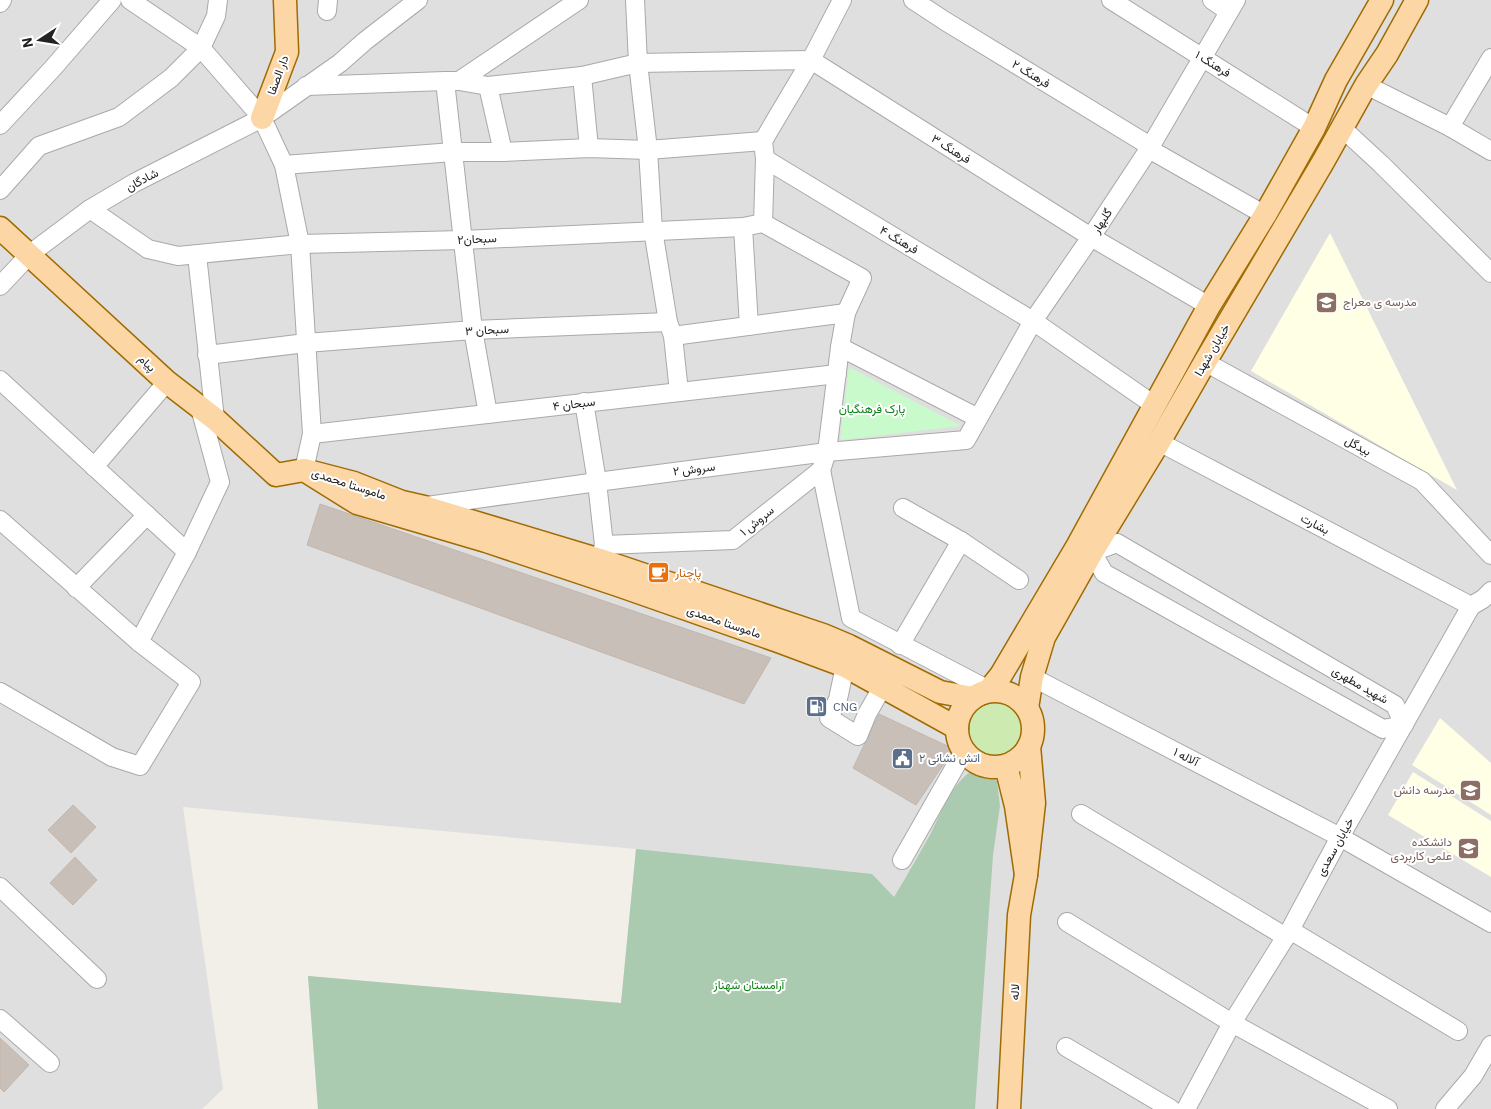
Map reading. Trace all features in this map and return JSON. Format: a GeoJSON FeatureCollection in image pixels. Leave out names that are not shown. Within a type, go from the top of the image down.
{"type":"FeatureCollection","features":[{"type":"Feature","properties":{"kind":"main road","name":"دار الصفا"},"geometry":{"type":"LineString","coordinates":[[262,118],[287,52],[285,0]]}},
{"type":"Feature","properties":{"kind":"main road","name":"خیابان شهدا"},"geometry":{"type":"LineString","coordinates":[[1027,708],[1032,677],[1044,637],[1154,405],[1209,306],[1265,215],[1314,128],[1336,80],[1382,0]]}},
{"type":"Feature","properties":{"kind":"main road","name":"خیابان شهدا"},"geometry":{"type":"LineString","coordinates":[[981,694],[1005,668],[1158,442],[1417,0]]}},
{"type":"Feature","properties":{"kind":"main road","name":"پیام"},"geometry":{"type":"LineString","coordinates":[[0,228],[167,382],[207,414],[276,475],[304,470]]}},
{"type":"Feature","properties":{"kind":"main road","name":"ماموستا محمدی"},"geometry":{"type":"LineString","coordinates":[[304,470],[354,484],[402,502],[602,552],[823,635],[940,692],[981,694]]}},
{"type":"Feature","properties":{"kind":"main road","name":"ماموستا محمدی"},"geometry":{"type":"LineString","coordinates":[[304,470],[357,503],[486,541],[618,585],[845,666],[957,728]]}},
{"type":"Feature","properties":{"kind":"main road"},"geometry":{"type":"LineString","coordinates":[[997,691],[1006,692],[1014,696],[1027,708],[1032,721],[1033,734],[1029,746],[1015,762],[1006,766],[994,767],[983,765],[972,760],[964,751],[957,728],[959,716],[965,706],[981,694],[997,691]]}},
{"type":"Feature","properties":{"kind":"main road"},"geometry":{"type":"LineString","coordinates":[[1026,875],[1034,803],[1029,746]]}},
{"type":"Feature","properties":{"kind":"main road"},"geometry":{"type":"LineString","coordinates":[[1006,766],[1016,806],[1026,875]]}},
{"type":"Feature","properties":{"kind":"main road","name":"لاله"},"geometry":{"type":"LineString","coordinates":[[1009,1109],[1019,915],[1026,875]]}},
{"type":"Feature","properties":{"kind":"street"},"geometry":{"type":"LineString","coordinates":[[0,125],[112,0]]}},
{"type":"Feature","properties":{"kind":"street"},"geometry":{"type":"LineString","coordinates":[[130,0],[201,48],[262,118],[284,165],[300,244],[312,434],[304,470]]}},
{"type":"Feature","properties":{"kind":"street"},"geometry":{"type":"LineString","coordinates":[[0,190],[39,146],[118,117],[171,78],[201,48],[216,16],[218,0]]}},
{"type":"Feature","properties":{"kind":"street","name":"شادگان"},"geometry":{"type":"LineString","coordinates":[[0,286],[30,254],[90,209],[134,183],[262,118],[340,63],[364,41],[418,0]]}},
{"type":"Feature","properties":{"kind":"street"},"geometry":{"type":"LineString","coordinates":[[452,81],[579,0]]}},
{"type":"Feature","properties":{"kind":"street"},"geometry":{"type":"LineString","coordinates":[[635,0],[638,63],[648,150],[653,230],[671,329],[679,392]]}},
{"type":"Feature","properties":{"kind":"street"},"geometry":{"type":"LineString","coordinates":[[842,0],[811,60],[763,141],[766,159],[764,223],[862,278],[846,313],[827,452],[821,470],[851,618],[900,644],[981,694]]}},
{"type":"Feature","properties":{"kind":"street","name":"فرهنگ ۲"},"geometry":{"type":"LineString","coordinates":[[913,0],[1150,148],[1265,215]]}},
{"type":"Feature","properties":{"kind":"street","name":"فرهنگ ۱"},"geometry":{"type":"LineString","coordinates":[[1111,0],[1314,128]]}},
{"type":"Feature","properties":{"kind":"street"},"geometry":{"type":"LineString","coordinates":[[1212,0],[1232,6]]}},
{"type":"Feature","properties":{"kind":"street","name":"گلبهار"},"geometry":{"type":"LineString","coordinates":[[966,440],[1034,321],[1150,148],[1232,6]]}},
{"type":"Feature","properties":{"kind":"street"},"geometry":{"type":"LineString","coordinates":[[1450,127],[1491,58]]}},
{"type":"Feature","properties":{"kind":"street"},"geometry":{"type":"LineString","coordinates":[[306,86],[452,81],[488,86],[582,76],[638,63],[811,60]]}},
{"type":"Feature","properties":{"kind":"street","name":"فرهنگ ۳"},"geometry":{"type":"LineString","coordinates":[[811,60],[1091,237],[1209,306]]}},
{"type":"Feature","properties":{"kind":"street"},"geometry":{"type":"LineString","coordinates":[[582,76],[589,148]]}},
{"type":"Feature","properties":{"kind":"street"},"geometry":{"type":"LineString","coordinates":[[452,81],[453,152],[473,330],[488,414]]}},
{"type":"Feature","properties":{"kind":"street"},"geometry":{"type":"LineString","coordinates":[[1366,85],[1450,127],[1491,151]]}},
{"type":"Feature","properties":{"kind":"street"},"geometry":{"type":"LineString","coordinates":[[488,86],[504,152]]}},
{"type":"Feature","properties":{"kind":"street"},"geometry":{"type":"LineString","coordinates":[[1342,128],[1491,273]]}},
{"type":"Feature","properties":{"kind":"street"},"geometry":{"type":"LineString","coordinates":[[284,165],[453,152],[589,148],[648,150],[763,141]]}},
{"type":"Feature","properties":{"kind":"street","name":"فرهنگ ۴"},"geometry":{"type":"LineString","coordinates":[[766,159],[1034,321],[1154,405]]}},
{"type":"Feature","properties":{"kind":"street","name":"سبحان۲"},"geometry":{"type":"LineString","coordinates":[[90,209],[148,249],[178,256],[300,244],[463,240],[743,227],[764,223]]}},
{"type":"Feature","properties":{"kind":"street"},"geometry":{"type":"LineString","coordinates":[[743,227],[749,326]]}},
{"type":"Feature","properties":{"kind":"street"},"geometry":{"type":"LineString","coordinates":[[139,642],[188,552],[220,482],[207,414],[207,355],[197,255]]}},
{"type":"Feature","properties":{"kind":"street","name":"سبحان ۳"},"geometry":{"type":"LineString","coordinates":[[207,355],[306,344],[473,330],[671,329],[749,326],[846,313]]}},
{"type":"Feature","properties":{"kind":"street"},"geometry":{"type":"LineString","coordinates":[[840,347],[978,418]]}},
{"type":"Feature","properties":{"kind":"street","name":"بیدگل"},"geometry":{"type":"LineString","coordinates":[[1204,362],[1422,481],[1491,555]]}},
{"type":"Feature","properties":{"kind":"street","name":"سبحان ۴"},"geometry":{"type":"LineString","coordinates":[[312,434],[837,374]]}},
{"type":"Feature","properties":{"kind":"street"},"geometry":{"type":"LineString","coordinates":[[0,380],[188,552]]}},
{"type":"Feature","properties":{"kind":"street"},"geometry":{"type":"LineString","coordinates":[[94,467],[167,382]]}},
{"type":"Feature","properties":{"kind":"street"},"geometry":{"type":"LineString","coordinates":[[584,402],[597,482],[602,552]]}},
{"type":"Feature","properties":{"kind":"street","name":"سروش ۲"},"geometry":{"type":"LineString","coordinates":[[424,507],[827,452],[966,440]]}},
{"type":"Feature","properties":{"kind":"street","name":"بشارت"},"geometry":{"type":"LineString","coordinates":[[1158,442],[1471,606]]}},
{"type":"Feature","properties":{"kind":"street","name":"سروش ۱"},"geometry":{"type":"LineString","coordinates":[[602,552],[733,540],[821,470]]}},
{"type":"Feature","properties":{"kind":"street"},"geometry":{"type":"LineString","coordinates":[[903,508],[961,541],[1019,580]]}},
{"type":"Feature","properties":{"kind":"street"},"geometry":{"type":"LineString","coordinates":[[76,588],[147,515]]}},
{"type":"Feature","properties":{"kind":"street"},"geometry":{"type":"LineString","coordinates":[[0,520],[139,642],[191,682],[140,766],[112,757],[0,692]]}},
{"type":"Feature","properties":{"kind":"street"},"geometry":{"type":"LineString","coordinates":[[900,644],[961,541]]}},
{"type":"Feature","properties":{"kind":"street","name":"شهید مطهری"},"geometry":{"type":"LineString","coordinates":[[1085,548],[1117,543],[1395,705],[1404,725]]}},
{"type":"Feature","properties":{"kind":"street"},"geometry":{"type":"LineString","coordinates":[[1085,548],[1104,573],[1383,729],[1404,725]]}},
{"type":"Feature","properties":{"kind":"street","name":"خیابان سعدی"},"geometry":{"type":"LineString","coordinates":[[1186,1109],[1232,1023],[1288,933],[1340,837],[1471,606],[1483,599],[1491,591]]}},
{"type":"Feature","properties":{"kind":"street"},"geometry":{"type":"LineString","coordinates":[[845,666],[838,699],[830,718],[858,736],[867,714],[883,686]]}},
{"type":"Feature","properties":{"kind":"street","name":"آلاله ۱"},"geometry":{"type":"LineString","coordinates":[[1032,677],[1340,837],[1491,922]]}},
{"type":"Feature","properties":{"kind":"street"},"geometry":{"type":"LineString","coordinates":[[902,860],[964,751]]}},
{"type":"Feature","properties":{"kind":"street"},"geometry":{"type":"LineString","coordinates":[[1081,814],[1458,1031]]}},
{"type":"Feature","properties":{"kind":"street"},"geometry":{"type":"LineString","coordinates":[[0,887],[97,979]]}},
{"type":"Feature","properties":{"kind":"street"},"geometry":{"type":"LineString","coordinates":[[1067,922],[1232,1023],[1388,1109]]}},
{"type":"Feature","properties":{"kind":"street"},"geometry":{"type":"LineString","coordinates":[[0,1019],[50,1063]]}},
{"type":"Feature","properties":{"kind":"street"},"geometry":{"type":"LineString","coordinates":[[1445,1109],[1473,1076],[1491,1044]]}},
{"type":"Feature","properties":{"kind":"street"},"geometry":{"type":"LineString","coordinates":[[1066,1047],[1171,1109]]}},
{"type":"Feature","properties":{"kind":"shaded area"},"geometry":{"type":"Polygon","coordinates":[[[0,0],[1491,0],[1491,1109],[318,1109],[308,976],[621,1003],[636,849],[183,807],[223,1089],[202,1109],[0,1109],[0,0]]]}},
{"type":"Feature","properties":{"kind":"shaded area","name":"مدرسه ی معراج"},"geometry":{"type":"Polygon","coordinates":[[[1330,233],[1457,490],[1251,371],[1330,233]]]}},
{"type":"Feature","properties":{"kind":"shaded area","name":"مدرسه دانش"},"geometry":{"type":"Polygon","coordinates":[[[1440,718],[1491,763],[1491,815],[1412,765],[1440,718]]]}},
{"type":"Feature","properties":{"kind":"shaded area","name":"دانشکده علمی کاربردی"},"geometry":{"type":"Polygon","coordinates":[[[1413,772],[1491,821],[1491,877],[1388,815],[1413,772]]]}},
{"type":"Feature","properties":{"kind":"green space","name":"پارک فرهنگیان"},"geometry":{"type":"Polygon","coordinates":[[[849,367],[961,426],[840,440],[849,367]]]}},
{"type":"Feature","properties":{"kind":"green space"},"geometry":{"type":"Polygon","coordinates":[[[991,701],[1001,701],[1011,705],[1019,713],[1023,728],[1019,743],[1011,751],[1001,755],[991,755],[981,751],[973,743],[969,733],[969,723],[973,713],[981,705],[991,701]]]}},
{"type":"Feature","properties":{"kind":"green space","name":"آرامستان شهناز"},"geometry":{"type":"Polygon","coordinates":[[[974,769],[982,770],[997,781],[1000,806],[993,855],[975,1109],[318,1109],[308,976],[621,1003],[636,849],[872,874],[894,897],[931,833],[948,798],[966,775],[974,769]]]}},
{"type":"Feature","properties":{"kind":"building"},"geometry":{"type":"Polygon","coordinates":[[[320,504],[771,658],[744,704],[307,545],[320,504]]]}},
{"type":"Feature","properties":{"kind":"building","name":"اتش نشانی ۲"},"geometry":{"type":"Polygon","coordinates":[[[879,714],[954,749],[916,805],[853,768],[879,714]]]}},
{"type":"Feature","properties":{"kind":"building"},"geometry":{"type":"Polygon","coordinates":[[[73,805],[96,827],[71,853],[48,830],[73,805]]]}},
{"type":"Feature","properties":{"kind":"building"},"geometry":{"type":"Polygon","coordinates":[[[75,857],[97,880],[73,905],[50,883],[75,857]]]}},
{"type":"Feature","properties":{"kind":"building"},"geometry":{"type":"Polygon","coordinates":[[[0,1038],[29,1065],[4,1092],[0,1088],[0,1038]]]}},
{"type":"Feature","properties":{"kind":"place","name":"مدرسه ی معراج"},"geometry":{"type":"Point","coordinates":[1327,302]}},
{"type":"Feature","properties":{"kind":"place","name":"پاچنار"},"geometry":{"type":"Point","coordinates":[659,573]}},
{"type":"Feature","properties":{"kind":"place","name":"CNG"},"geometry":{"type":"Point","coordinates":[817,707]}},
{"type":"Feature","properties":{"kind":"place","name":"اتش نشانی ۲"},"geometry":{"type":"Point","coordinates":[903,758]}},
{"type":"Feature","properties":{"kind":"place","name":"مدرسه دانش"},"geometry":{"type":"Point","coordinates":[1471,790]}},
{"type":"Feature","properties":{"kind":"place","name":"دانشکده علمی کاربردی"},"geometry":{"type":"Point","coordinates":[1468,849]}}]}
